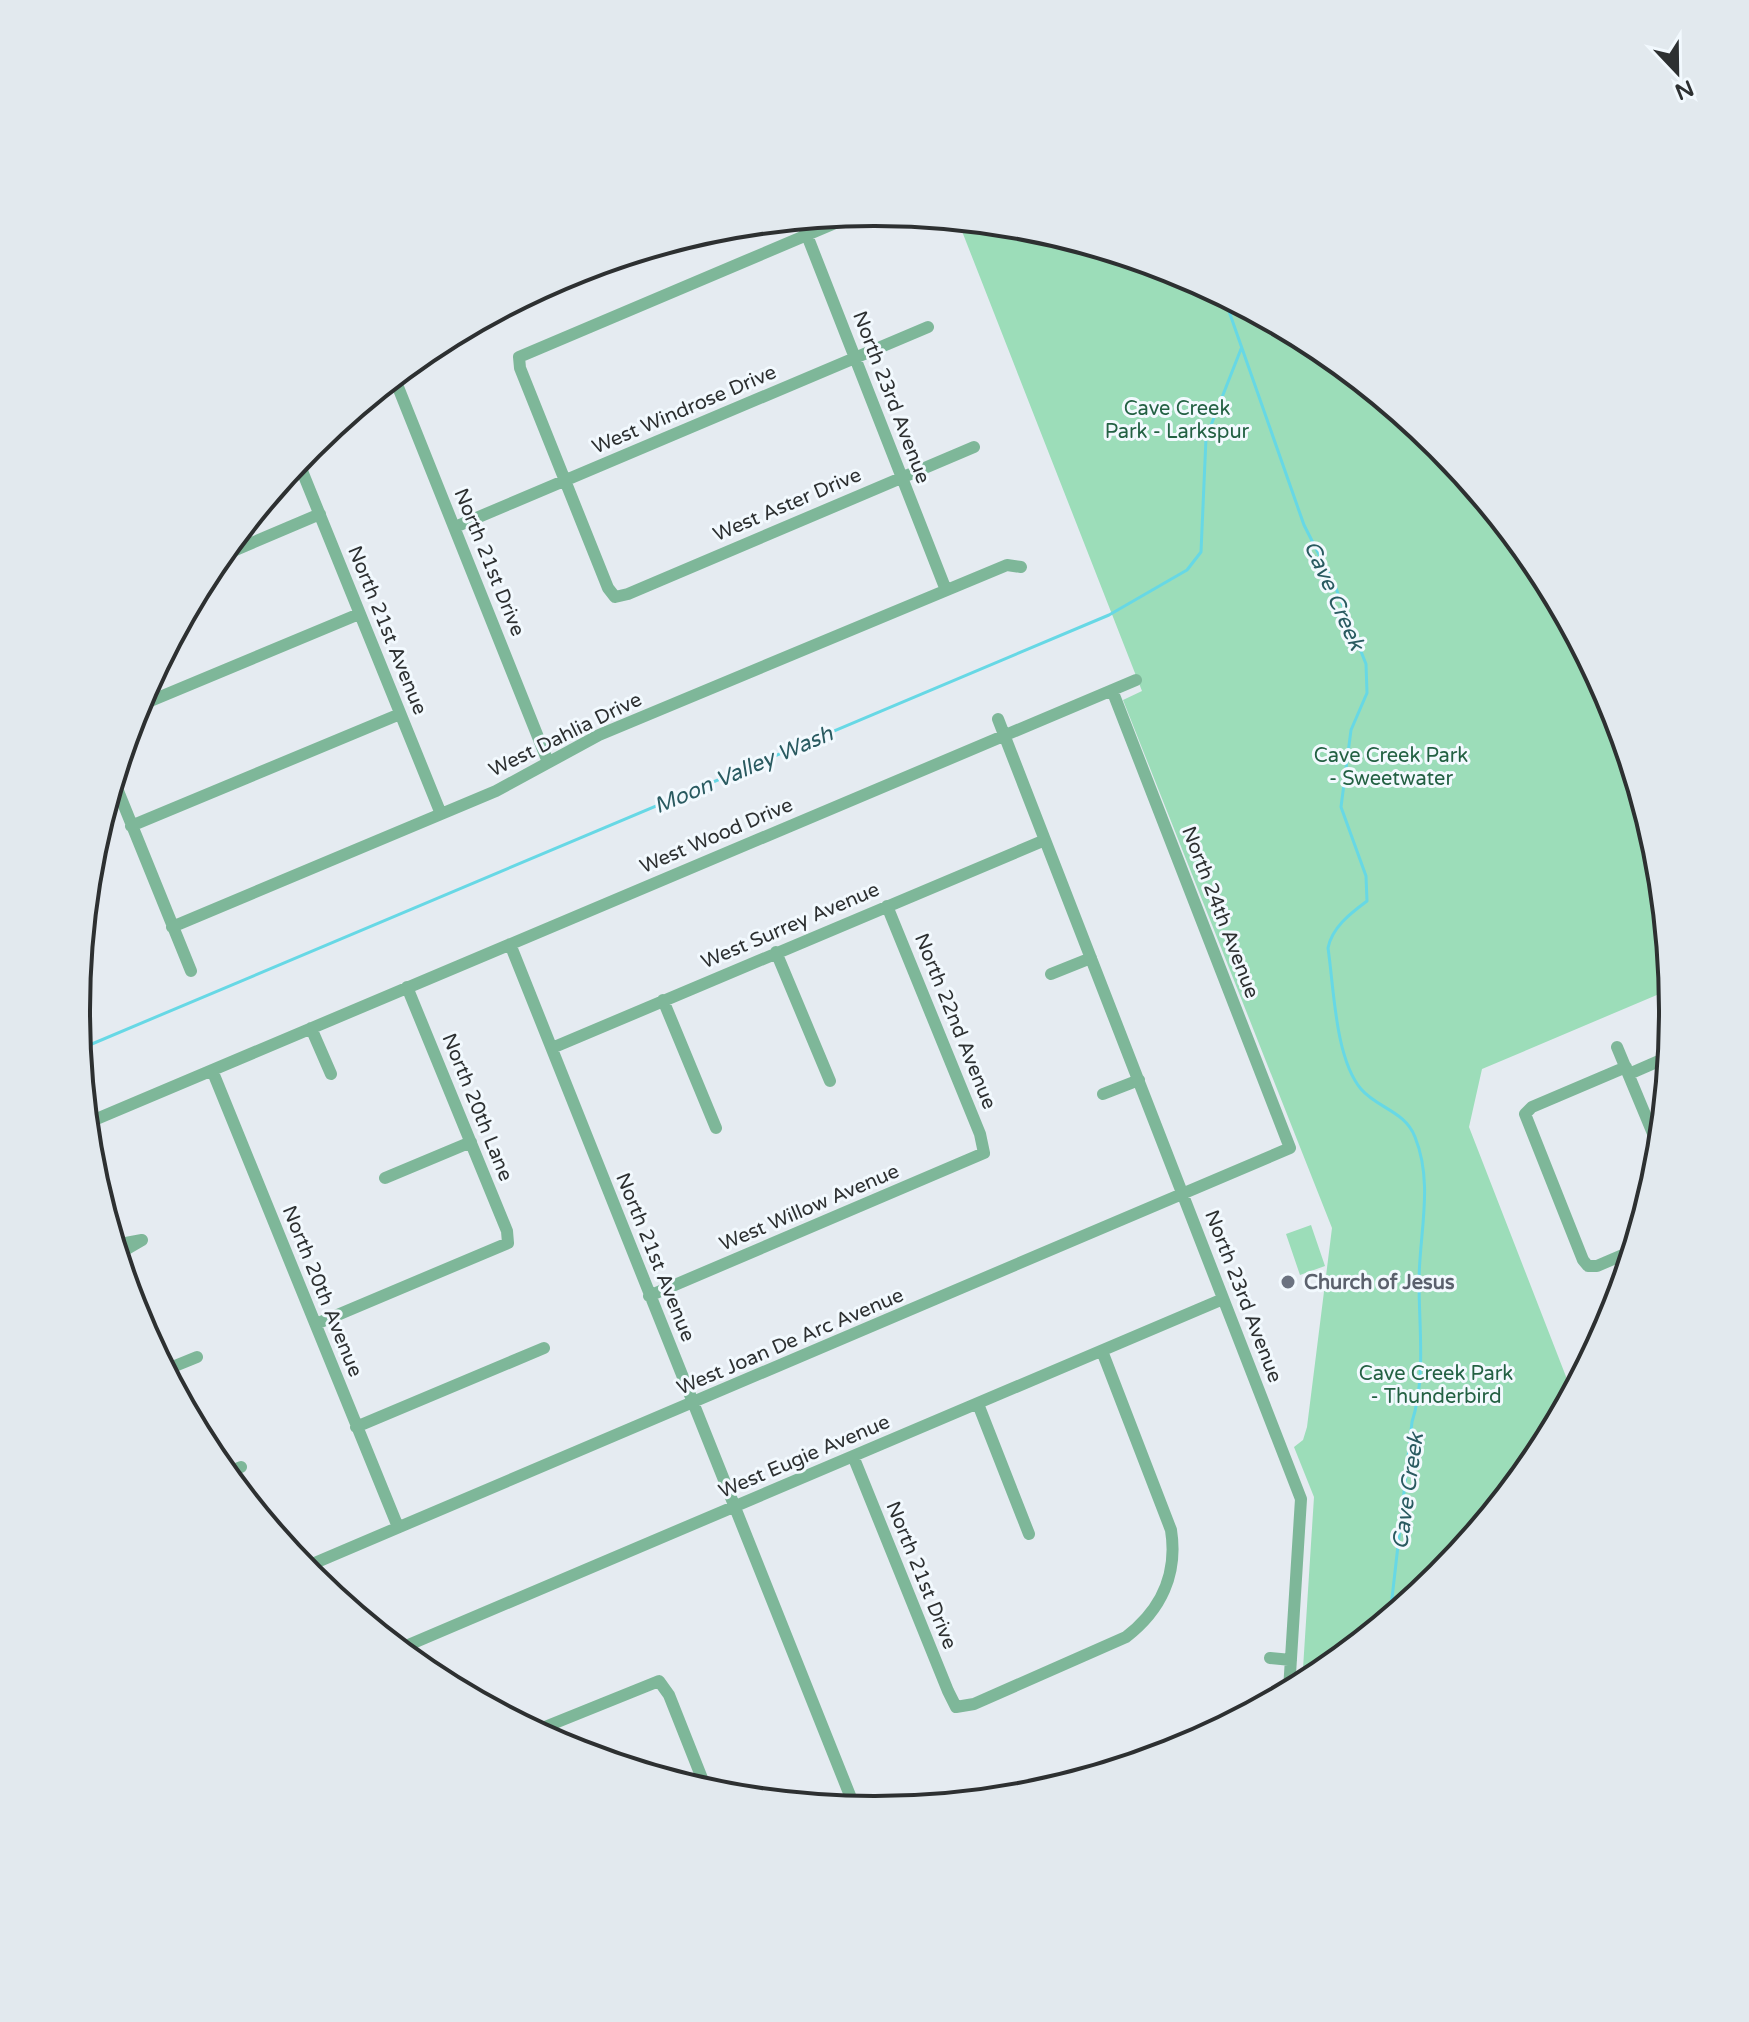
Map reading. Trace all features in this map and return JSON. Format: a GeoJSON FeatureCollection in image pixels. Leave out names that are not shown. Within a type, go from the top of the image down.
{"type":"FeatureCollection","features":[{"type":"Feature","properties":{"kind":"street"},"geometry":{"type":"LineString","coordinates":[[566,481],[520,368],[519,357],[823,228]]}},
{"type":"Feature","properties":{"kind":"street","name":"North 23rd Avenue"},"geometry":{"type":"LineString","coordinates":[[805,230],[946,590]]}},
{"type":"Feature","properties":{"kind":"street","name":"West Windrose Drive"},"geometry":{"type":"LineString","coordinates":[[455,527],[928,327]]}},
{"type":"Feature","properties":{"kind":"street","name":"North 21st Drive"},"geometry":{"type":"LineString","coordinates":[[398,388],[548,762]]}},
{"type":"Feature","properties":{"kind":"street","name":"West Aster Drive"},"geometry":{"type":"LineString","coordinates":[[566,481],[608,588],[615,597],[974,447]]}},
{"type":"Feature","properties":{"kind":"street","name":"North 21st Avenue"},"geometry":{"type":"LineString","coordinates":[[303,474],[441,814]]}},
{"type":"Feature","properties":{"kind":"street"},"geometry":{"type":"LineString","coordinates":[[242,547],[320,514]]}},
{"type":"Feature","properties":{"kind":"street","name":"West Dahlia Drive"},"geometry":{"type":"LineString","coordinates":[[172,927],[507,786],[599,735],[1007,565],[1021,567]]}},
{"type":"Feature","properties":{"kind":"street"},"geometry":{"type":"LineString","coordinates":[[155,699],[359,614]]}},
{"type":"Feature","properties":{"kind":"street","name":"West Wood Drive"},"geometry":{"type":"LineString","coordinates":[[98,1118],[1136,680]]}},
{"type":"Feature","properties":{"kind":"street","name":"North 24th Avenue"},"geometry":{"type":"LineString","coordinates":[[1112,690],[1290,1148]]}},
{"type":"Feature","properties":{"kind":"street"},"geometry":{"type":"LineString","coordinates":[[131,826],[400,714]]}},
{"type":"Feature","properties":{"kind":"street","name":"North 23rd Avenue"},"geometry":{"type":"LineString","coordinates":[[998,719],[1301,1499],[1290,1676]]}},
{"type":"Feature","properties":{"kind":"street"},"geometry":{"type":"LineString","coordinates":[[120,797],[191,971]]}},
{"type":"Feature","properties":{"kind":"street","name":"West Surrey Avenue"},"geometry":{"type":"LineString","coordinates":[[552,1048],[1045,840]]}},
{"type":"Feature","properties":{"kind":"street","name":"North 22nd Avenue"},"geometry":{"type":"LineString","coordinates":[[887,906],[980,1134],[984,1153]]}},
{"type":"Feature","properties":{"kind":"street","name":"North 21st Avenue"},"geometry":{"type":"LineString","coordinates":[[510,944],[850,1795]]}},
{"type":"Feature","properties":{"kind":"street"},"geometry":{"type":"LineString","coordinates":[[776,952],[830,1081]]}},
{"type":"Feature","properties":{"kind":"street"},"geometry":{"type":"LineString","coordinates":[[1051,974],[1091,958]]}},
{"type":"Feature","properties":{"kind":"street","name":"North 20th Lane"},"geometry":{"type":"LineString","coordinates":[[316,1324],[508,1243],[507,1231],[407,987]]}},
{"type":"Feature","properties":{"kind":"street"},"geometry":{"type":"LineString","coordinates":[[663,1000],[716,1128]]}},
{"type":"Feature","properties":{"kind":"street"},"geometry":{"type":"LineString","coordinates":[[311,1028],[331,1074]]}},
{"type":"Feature","properties":{"kind":"street"},"geometry":{"type":"LineString","coordinates":[[1617,1047],[1650,1126]]}},
{"type":"Feature","properties":{"kind":"street"},"geometry":{"type":"LineString","coordinates":[[1619,1257],[1597,1266],[1588,1266],[1525,1114],[1532,1107],[1657,1061]]}},
{"type":"Feature","properties":{"kind":"street","name":"North 20th Avenue"},"geometry":{"type":"LineString","coordinates":[[212,1070],[398,1527]]}},
{"type":"Feature","properties":{"kind":"street"},"geometry":{"type":"LineString","coordinates":[[1103,1094],[1139,1080]]}},
{"type":"Feature","properties":{"kind":"street"},"geometry":{"type":"LineString","coordinates":[[385,1178],[471,1142]]}},
{"type":"Feature","properties":{"kind":"street","name":"West Joan De Arc Avenue"},"geometry":{"type":"LineString","coordinates":[[316,1562],[1184,1196],[1290,1148]]}},
{"type":"Feature","properties":{"kind":"street","name":"West Willow Avenue"},"geometry":{"type":"LineString","coordinates":[[649,1296],[984,1153]]}},
{"type":"Feature","properties":{"kind":"street"},"geometry":{"type":"LineString","coordinates":[[126,1243],[142,1240],[128,1248]]}},
{"type":"Feature","properties":{"kind":"street","name":"West Eugie Avenue"},"geometry":{"type":"LineString","coordinates":[[412,1644],[1223,1299]]}},
{"type":"Feature","properties":{"kind":"street"},"geometry":{"type":"LineString","coordinates":[[356,1427],[544,1348]]}},
{"type":"Feature","properties":{"kind":"street","name":"North 21st Drive"},"geometry":{"type":"LineString","coordinates":[[853,1456],[956,1707],[974,1704],[1111,1645],[1141,1625],[1165,1593],[1173,1562],[1171,1530],[1102,1351]]}},
{"type":"Feature","properties":{"kind":"street"},"geometry":{"type":"LineString","coordinates":[[175,1366],[197,1357]]}},
{"type":"Feature","properties":{"kind":"street"},"geometry":{"type":"LineString","coordinates":[[978,1404],[1029,1534]]}},
{"type":"Feature","properties":{"kind":"street"},"geometry":{"type":"LineString","coordinates":[[1270,1658],[1291,1660]]}},
{"type":"Feature","properties":{"kind":"street"},"geometry":{"type":"LineString","coordinates":[[550,1725],[659,1681],[669,1695],[701,1776]]}},
{"type":"Feature","properties":{"kind":"green space"},"geometry":{"type":"Polygon","coordinates":[[[962,232],[1078,253],[1175,286],[1267,332],[1310,359],[1392,421],[1429,456],[1497,533],[1554,619],[1599,711],[1632,808],[1644,858],[1652,909],[1658,994],[1482,1069],[1469,1127],[1567,1379],[1527,1447],[1464,1528],[1392,1601],[1303,1667],[1314,1497],[1294,1447],[1303,1440],[1307,1427],[1332,1228],[1123,700],[1142,691],[962,232]]]}},
{"type":"Feature","properties":{"kind":"green space"},"geometry":{"type":"Polygon","coordinates":[[[1311,1225],[1325,1266],[1300,1275],[1286,1234],[1311,1225]]]}},
{"type":"Feature","properties":{"kind":"waterway","name":"Cave Creek"},"geometry":{"type":"LineString","coordinates":[[1229,311],[1304,525],[1335,586],[1366,664],[1367,693],[1351,730],[1341,807],[1366,876],[1367,901],[1338,927],[1328,948],[1337,1022],[1352,1076],[1375,1101],[1405,1121],[1415,1137],[1424,1173],[1419,1282],[1419,1388],[1412,1422],[1392,1601]]}},
{"type":"Feature","properties":{"kind":"waterway","name":"Moon Valley Wash"},"geometry":{"type":"LineString","coordinates":[[91,1044],[1109,615],[1187,570],[1201,552],[1206,438],[1241,349]]}},
{"type":"Feature","properties":{"kind":"place","name":"Church of Jesus"},"geometry":{"type":"Point","coordinates":[1288,1282]}},
{"type":"Feature","properties":{"kind":"park label","name":"Cave Creek Park - Larkspur"},"geometry":{"type":"Point","coordinates":[1177,420]}},
{"type":"Feature","properties":{"kind":"park label","name":"Cave Creek Park - Sweetwater"},"geometry":{"type":"Point","coordinates":[1391,766]}},
{"type":"Feature","properties":{"kind":"park label","name":"Cave Creek Park - Thunderbird"},"geometry":{"type":"Point","coordinates":[1436,1384]}}]}
